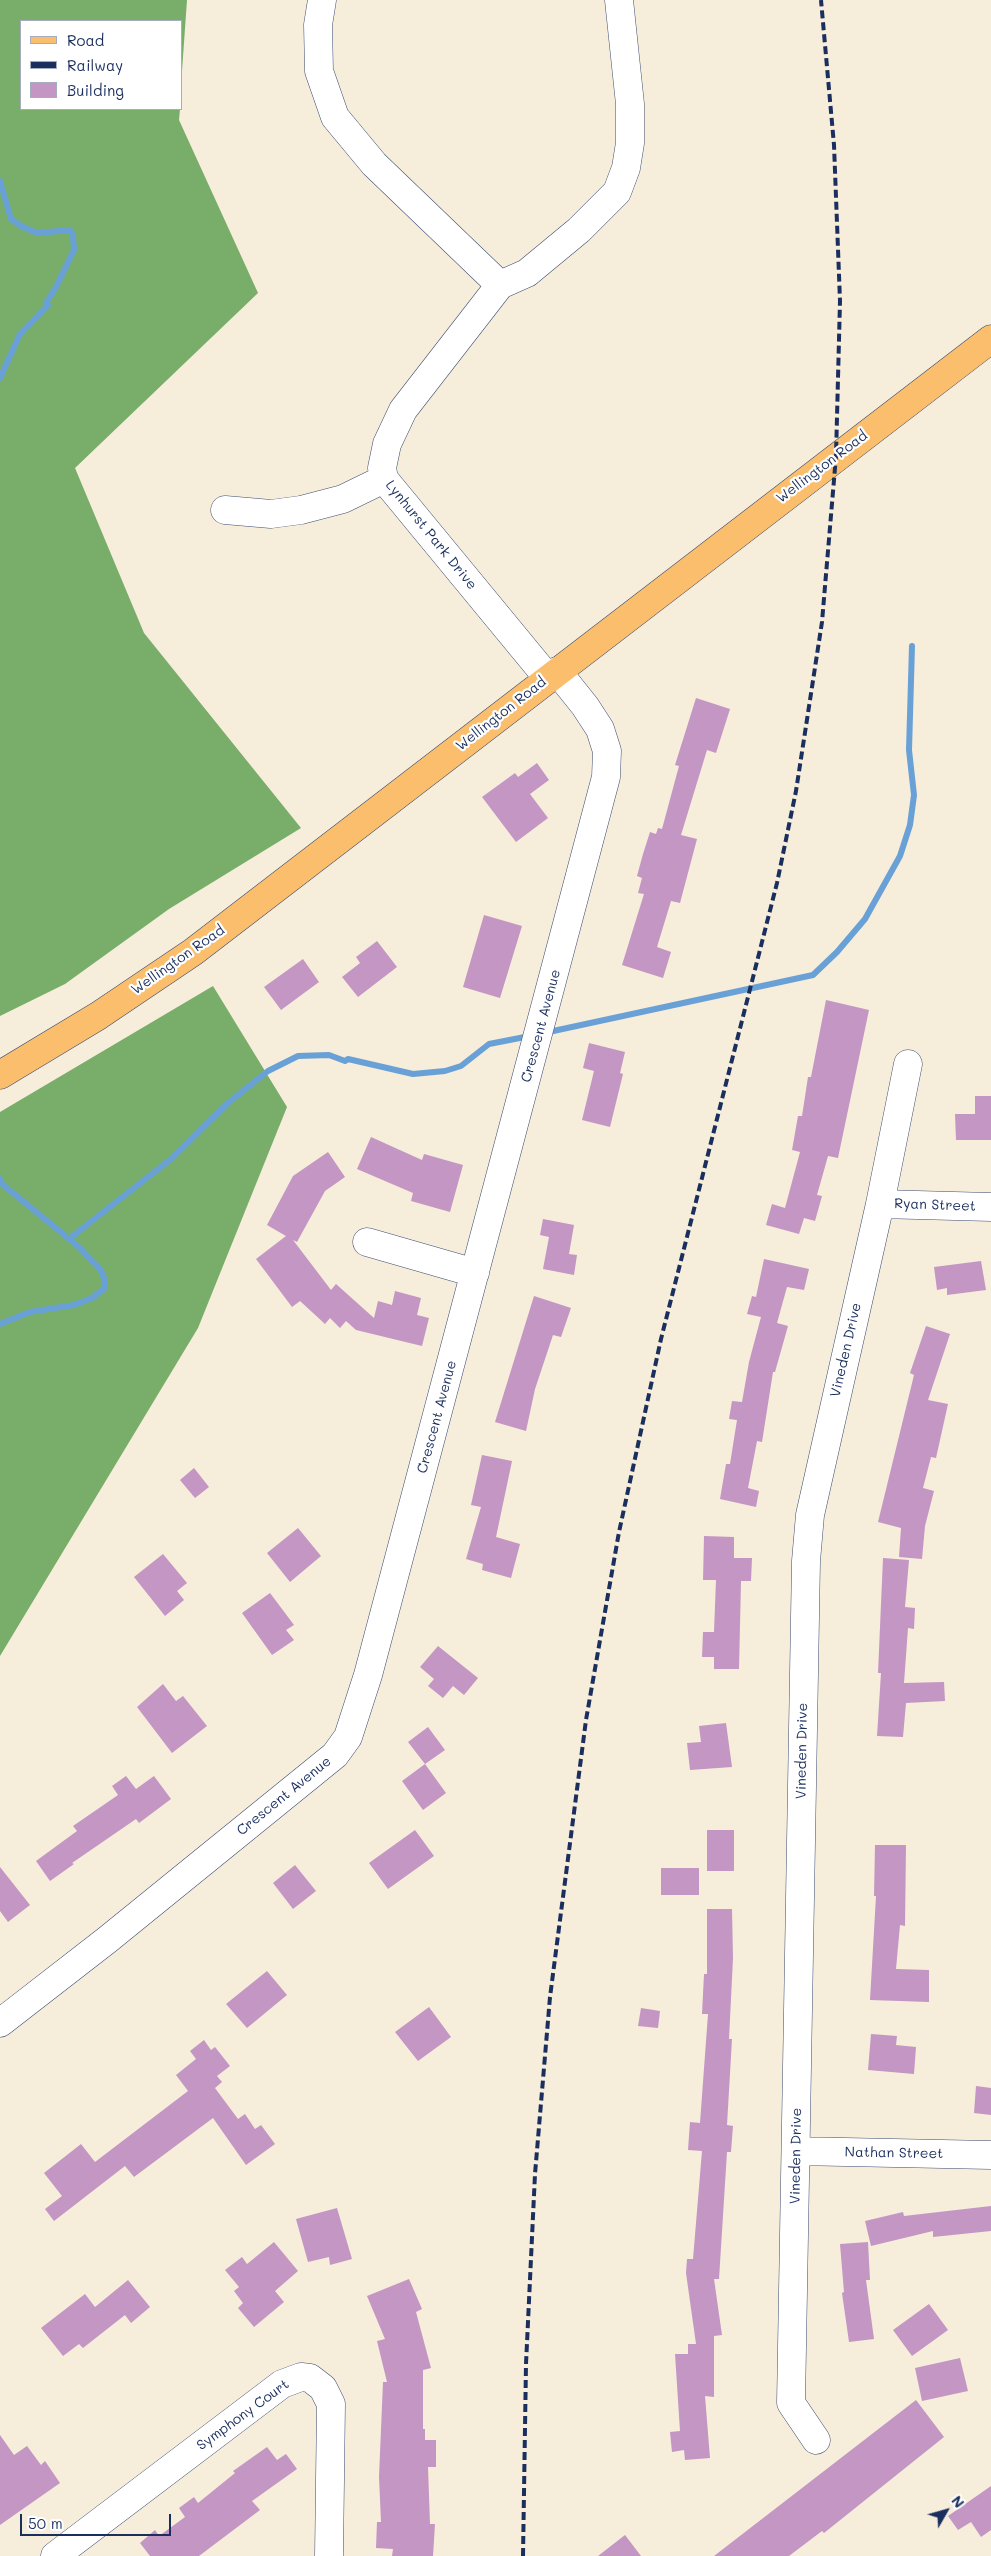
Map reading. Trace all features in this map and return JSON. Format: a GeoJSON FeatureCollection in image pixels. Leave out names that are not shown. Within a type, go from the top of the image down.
{"type":"FeatureCollection","features":[{"type":"Feature","properties":{"kind":"main road","name":"Wellington Road"},"geometry":{"type":"LineString","coordinates":[[0,1075],[98,1016],[193,952],[552,674],[991,339]]}},
{"type":"Feature","properties":{"kind":"street"},"geometry":{"type":"LineString","coordinates":[[322,0],[318,25],[319,71],[335,117],[374,164],[500,285]]}},
{"type":"Feature","properties":{"kind":"street","name":"Lynhurst Park Drive"},"geometry":{"type":"LineString","coordinates":[[552,674],[384,478],[382,468],[387,444],[403,410],[500,285],[527,273],[600,211],[617,192],[626,168],[630,143],[630,104],[619,0]]}},
{"type":"Feature","properties":{"kind":"street"},"geometry":{"type":"LineString","coordinates":[[225,510],[270,514],[301,510],[343,500],[384,478]]}},
{"type":"Feature","properties":{"kind":"street","name":"Crescent Avenue"},"geometry":{"type":"LineString","coordinates":[[0,2023],[107,1940],[335,1755],[348,1737],[371,1666],[606,777],[607,751],[600,729],[585,706],[552,674]]}},
{"type":"Feature","properties":{"kind":"street","name":"Vineden Drive"},"geometry":{"type":"LineString","coordinates":[[816,2440],[791,2403],[806,1561],[810,1515],[880,1204],[908,1064]]}},
{"type":"Feature","properties":{"kind":"street","name":"Ryan Street"},"geometry":{"type":"LineString","coordinates":[[880,1204],[991,1207]]}},
{"type":"Feature","properties":{"kind":"street"},"geometry":{"type":"LineString","coordinates":[[367,1242],[475,1273]]}},
{"type":"Feature","properties":{"kind":"street","name":"Nathan Street"},"geometry":{"type":"LineString","coordinates":[[796,2151],[991,2155]]}},
{"type":"Feature","properties":{"kind":"street","name":"Symphony Court"},"geometry":{"type":"LineString","coordinates":[[55,2556],[282,2384],[291,2379],[301,2377],[310,2378],[323,2388],[331,2404],[329,2556]]}},
{"type":"Feature","properties":{"kind":"green space"},"geometry":{"type":"Polygon","coordinates":[[[0,0],[187,0],[182,71],[182,20],[20,20],[20,110],[180,110],[179,120],[258,293],[75,468],[144,633],[301,828],[169,909],[65,984],[0,1016],[0,0]]]}},
{"type":"Feature","properties":{"kind":"green space"},"geometry":{"type":"Polygon","coordinates":[[[213,986],[287,1107],[198,1328],[0,1656],[0,1112],[213,986]]]}},
{"type":"Feature","properties":{"kind":"building"},"geometry":{"type":"Polygon","coordinates":[[[696,698],[730,709],[716,753],[707,750],[681,835],[697,839],[680,903],[671,901],[657,947],[671,952],[663,978],[622,965],[644,894],[638,893],[642,878],[637,876],[643,854],[650,832],[656,834],[658,828],[662,829],[679,766],[675,765],[696,698]]]}},
{"type":"Feature","properties":{"kind":"building"},"geometry":{"type":"Polygon","coordinates":[[[537,763],[549,780],[530,794],[548,818],[516,842],[482,797],[515,773],[518,777],[537,763]]]}},
{"type":"Feature","properties":{"kind":"building"},"geometry":{"type":"Polygon","coordinates":[[[484,915],[522,926],[500,998],[463,987],[484,915]]]}},
{"type":"Feature","properties":{"kind":"building"},"geometry":{"type":"Polygon","coordinates":[[[377,941],[397,967],[358,997],[342,977],[360,963],[356,957],[377,941]]]}},
{"type":"Feature","properties":{"kind":"building"},"geometry":{"type":"Polygon","coordinates":[[[303,959],[319,982],[281,1010],[264,987],[303,959]]]}},
{"type":"Feature","properties":{"kind":"building"},"geometry":{"type":"Polygon","coordinates":[[[826,1000],[869,1010],[838,1158],[828,1156],[817,1195],[822,1196],[815,1221],[804,1218],[799,1234],[766,1225],[772,1204],[785,1208],[800,1152],[792,1150],[798,1116],[802,1116],[808,1077],[811,1077],[826,1000]]]}},
{"type":"Feature","properties":{"kind":"building"},"geometry":{"type":"Polygon","coordinates":[[[589,1043],[625,1052],[620,1073],[623,1074],[610,1127],[582,1120],[594,1071],[583,1068],[589,1043]]]}},
{"type":"Feature","properties":{"kind":"building"},"geometry":{"type":"Polygon","coordinates":[[[975,1096],[991,1096],[991,1140],[956,1140],[955,1114],[975,1114],[975,1096]]]}},
{"type":"Feature","properties":{"kind":"building"},"geometry":{"type":"Polygon","coordinates":[[[371,1137],[422,1160],[424,1154],[463,1165],[450,1212],[411,1201],[413,1193],[357,1169],[371,1137]]]}},
{"type":"Feature","properties":{"kind":"building"},"geometry":{"type":"Polygon","coordinates":[[[328,1152],[345,1177],[325,1191],[297,1242],[293,1240],[331,1290],[336,1284],[374,1318],[378,1301],[392,1305],[395,1291],[421,1298],[417,1315],[429,1318],[422,1346],[356,1330],[346,1321],[340,1328],[330,1318],[325,1324],[300,1301],[292,1307],[256,1259],[286,1236],[267,1225],[293,1176],[328,1152]]]}},
{"type":"Feature","properties":{"kind":"building"},"geometry":{"type":"Polygon","coordinates":[[[543,1219],[574,1225],[569,1254],[577,1255],[574,1275],[543,1269],[549,1237],[540,1235],[543,1219]]]}},
{"type":"Feature","properties":{"kind":"building"},"geometry":{"type":"Polygon","coordinates":[[[764,1259],[809,1269],[804,1290],[787,1287],[777,1323],[788,1326],[775,1372],[773,1372],[762,1442],[757,1441],[748,1488],[759,1491],[756,1507],[720,1499],[726,1464],[730,1464],[737,1420],[729,1419],[732,1401],[742,1402],[749,1362],[761,1317],[747,1314],[752,1296],[756,1297],[764,1259]]]}},
{"type":"Feature","properties":{"kind":"building"},"geometry":{"type":"Polygon","coordinates":[[[981,1261],[986,1290],[947,1295],[947,1288],[937,1290],[934,1267],[981,1261]]]}},
{"type":"Feature","properties":{"kind":"building"},"geometry":{"type":"Polygon","coordinates":[[[534,1296],[571,1308],[561,1337],[553,1335],[535,1389],[526,1431],[495,1422],[534,1296]]]}},
{"type":"Feature","properties":{"kind":"building"},"geometry":{"type":"Polygon","coordinates":[[[926,1326],[950,1334],[928,1400],[948,1404],[936,1458],[931,1457],[923,1488],[934,1491],[925,1526],[922,1559],[899,1557],[901,1528],[878,1522],[914,1375],[910,1373],[926,1326]]]}},
{"type":"Feature","properties":{"kind":"building"},"geometry":{"type":"Polygon","coordinates":[[[482,1455],[512,1461],[496,1537],[520,1544],[511,1578],[482,1570],[483,1564],[466,1559],[481,1507],[471,1505],[482,1455]]]}},
{"type":"Feature","properties":{"kind":"building"},"geometry":{"type":"Polygon","coordinates":[[[194,1468],[209,1487],[195,1498],[180,1480],[194,1468]]]}},
{"type":"Feature","properties":{"kind":"building"},"geometry":{"type":"Polygon","coordinates":[[[298,1528],[321,1556],[290,1582],[267,1553],[298,1528]]]}},
{"type":"Feature","properties":{"kind":"building"},"geometry":{"type":"Polygon","coordinates":[[[704,1536],[734,1537],[734,1558],[752,1558],[751,1581],[741,1581],[739,1669],[714,1669],[714,1657],[702,1657],[703,1632],[714,1632],[716,1580],[703,1580],[704,1536]]]}},
{"type":"Feature","properties":{"kind":"building"},"geometry":{"type":"Polygon","coordinates":[[[163,1554],[187,1583],[177,1591],[184,1600],[165,1616],[134,1577],[163,1554]]]}},
{"type":"Feature","properties":{"kind":"building"},"geometry":{"type":"Polygon","coordinates":[[[883,1558],[909,1560],[905,1607],[915,1608],[914,1629],[908,1628],[904,1683],[944,1682],[945,1701],[906,1703],[903,1737],[877,1736],[881,1673],[878,1673],[883,1558]]]}},
{"type":"Feature","properties":{"kind":"building"},"geometry":{"type":"Polygon","coordinates":[[[270,1593],[294,1625],[286,1630],[294,1640],[272,1655],[242,1613],[270,1593]]]}},
{"type":"Feature","properties":{"kind":"building"},"geometry":{"type":"Polygon","coordinates":[[[438,1646],[478,1678],[464,1695],[453,1686],[443,1698],[428,1686],[434,1679],[420,1667],[438,1646]]]}},
{"type":"Feature","properties":{"kind":"building"},"geometry":{"type":"Polygon","coordinates":[[[163,1684],[176,1701],[183,1696],[207,1726],[172,1753],[137,1707],[163,1684]]]}},
{"type":"Feature","properties":{"kind":"building"},"geometry":{"type":"Polygon","coordinates":[[[726,1723],[732,1767],[690,1770],[687,1743],[701,1742],[699,1726],[726,1723]]]}},
{"type":"Feature","properties":{"kind":"building"},"geometry":{"type":"Polygon","coordinates":[[[428,1727],[445,1750],[425,1764],[408,1742],[428,1727]]]}},
{"type":"Feature","properties":{"kind":"building"},"geometry":{"type":"Polygon","coordinates":[[[425,1764],[446,1793],[423,1810],[402,1781],[425,1764]]]}},
{"type":"Feature","properties":{"kind":"building"},"geometry":{"type":"Polygon","coordinates":[[[126,1776],[136,1789],[154,1776],[171,1799],[139,1823],[136,1819],[72,1863],[74,1864],[50,1881],[36,1861],[77,1831],[73,1826],[118,1795],[112,1786],[126,1776]]]}},
{"type":"Feature","properties":{"kind":"building"},"geometry":{"type":"Polygon","coordinates":[[[415,1830],[434,1856],[388,1889],[369,1863],[415,1830]]]}},
{"type":"Feature","properties":{"kind":"building"},"geometry":{"type":"Polygon","coordinates":[[[707,1830],[734,1830],[734,1871],[707,1871],[707,1830]]]}},
{"type":"Feature","properties":{"kind":"building"},"geometry":{"type":"Polygon","coordinates":[[[875,1845],[906,1845],[905,1926],[900,1925],[896,1969],[929,1970],[929,2002],[870,2000],[876,1896],[874,1896],[875,1845]]]}},
{"type":"Feature","properties":{"kind":"building"},"geometry":{"type":"Polygon","coordinates":[[[295,1865],[316,1891],[293,1909],[273,1883],[295,1865]]]}},
{"type":"Feature","properties":{"kind":"building"},"geometry":{"type":"Polygon","coordinates":[[[0,1867],[30,1905],[8,1922],[0,1911],[0,1867]]]}},
{"type":"Feature","properties":{"kind":"building"},"geometry":{"type":"Polygon","coordinates":[[[661,1868],[699,1868],[699,1895],[661,1895],[661,1868]]]}},
{"type":"Feature","properties":{"kind":"building"},"geometry":{"type":"Polygon","coordinates":[[[707,1909],[732,1909],[733,1958],[729,2039],[732,2039],[727,2125],[733,2126],[731,2152],[727,2152],[719,2279],[714,2279],[722,2335],[714,2336],[714,2397],[705,2396],[710,2458],[685,2460],[684,2450],[672,2452],[670,2432],[680,2431],[675,2354],[688,2354],[688,2344],[696,2344],[686,2273],[687,2259],[693,2259],[702,2151],[688,2150],[690,2122],[700,2123],[708,2014],[702,2014],[704,1974],[707,1974],[707,1909]]]}},
{"type":"Feature","properties":{"kind":"building"},"geometry":{"type":"Polygon","coordinates":[[[267,1971],[287,1995],[247,2028],[226,2004],[267,1971]]]}},
{"type":"Feature","properties":{"kind":"building"},"geometry":{"type":"Polygon","coordinates":[[[429,2007],[451,2037],[418,2061],[395,2032],[429,2007]]]}},
{"type":"Feature","properties":{"kind":"building"},"geometry":{"type":"Polygon","coordinates":[[[641,2008],[660,2011],[658,2028],[638,2026],[641,2008]]]}},
{"type":"Feature","properties":{"kind":"building"},"geometry":{"type":"Polygon","coordinates":[[[871,2034],[897,2036],[896,2045],[916,2047],[914,2074],[868,2070],[871,2034]]]}},
{"type":"Feature","properties":{"kind":"building"},"geometry":{"type":"Polygon","coordinates":[[[204,2040],[211,2050],[215,2047],[230,2066],[217,2076],[222,2082],[215,2088],[238,2119],[245,2114],[255,2129],[261,2125],[275,2144],[246,2165],[213,2118],[134,2177],[125,2166],[54,2221],[45,2209],[62,2196],[44,2173],[81,2144],[95,2162],[188,2091],[176,2075],[196,2059],[190,2051],[204,2040]]]}},
{"type":"Feature","properties":{"kind":"building"},"geometry":{"type":"Polygon","coordinates":[[[976,2086],[991,2088],[991,2115],[974,2113],[976,2086]]]}},
{"type":"Feature","properties":{"kind":"building"},"geometry":{"type":"Polygon","coordinates":[[[991,2206],[991,2231],[933,2237],[933,2231],[871,2246],[865,2221],[903,2212],[904,2216],[991,2206]]]}},
{"type":"Feature","properties":{"kind":"building"},"geometry":{"type":"Polygon","coordinates":[[[337,2208],[352,2259],[330,2265],[329,2257],[308,2262],[296,2219],[337,2208]]]}},
{"type":"Feature","properties":{"kind":"building"},"geometry":{"type":"Polygon","coordinates":[[[274,2242],[298,2271],[275,2291],[284,2302],[254,2327],[238,2308],[243,2303],[234,2291],[239,2287],[225,2270],[242,2257],[247,2264],[274,2242]]]}},
{"type":"Feature","properties":{"kind":"building"},"geometry":{"type":"Polygon","coordinates":[[[868,2242],[870,2280],[866,2280],[874,2339],[849,2342],[842,2293],[844,2292],[840,2244],[868,2242]]]}},
{"type":"Feature","properties":{"kind":"building"},"geometry":{"type":"Polygon","coordinates":[[[409,2279],[422,2309],[416,2312],[431,2368],[423,2370],[423,2429],[425,2429],[425,2440],[436,2440],[436,2467],[428,2467],[430,2524],[435,2524],[433,2556],[392,2556],[393,2549],[376,2548],[377,2522],[381,2522],[379,2477],[383,2382],[387,2382],[377,2341],[385,2339],[367,2296],[409,2279]]]}},
{"type":"Feature","properties":{"kind":"building"},"geometry":{"type":"Polygon","coordinates":[[[128,2280],[150,2307],[131,2323],[125,2315],[83,2348],[79,2344],[63,2356],[41,2328],[85,2294],[95,2307],[128,2280]]]}},
{"type":"Feature","properties":{"kind":"building"},"geometry":{"type":"Polygon","coordinates":[[[929,2304],[948,2330],[912,2356],[893,2330],[929,2304]]]}},
{"type":"Feature","properties":{"kind":"building"},"geometry":{"type":"Polygon","coordinates":[[[960,2358],[968,2391],[922,2401],[915,2368],[960,2358]]]}},
{"type":"Feature","properties":{"kind":"building"},"geometry":{"type":"Polygon","coordinates":[[[916,2400],[944,2437],[824,2533],[822,2531],[789,2556],[714,2556],[916,2400]]]}},
{"type":"Feature","properties":{"kind":"building"},"geometry":{"type":"Polygon","coordinates":[[[0,2435],[14,2455],[27,2446],[41,2465],[45,2461],[60,2483],[0,2525],[0,2435]]]}},
{"type":"Feature","properties":{"kind":"building"},"geometry":{"type":"Polygon","coordinates":[[[267,2447],[277,2460],[286,2454],[297,2469],[252,2501],[260,2510],[199,2556],[150,2556],[140,2543],[155,2530],[159,2536],[185,2517],[179,2508],[194,2497],[198,2503],[235,2473],[233,2471],[267,2447]]]}},
{"type":"Feature","properties":{"kind":"building"},"geometry":{"type":"Polygon","coordinates":[[[991,2486],[991,2530],[981,2537],[971,2522],[958,2530],[948,2516],[991,2486]]]}},
{"type":"Feature","properties":{"kind":"building"},"geometry":{"type":"Polygon","coordinates":[[[625,2535],[641,2556],[598,2556],[625,2535]]]}},
{"type":"Feature","properties":{"kind":"waterway"},"geometry":{"type":"LineString","coordinates":[[0,181],[11,219],[37,233],[70,230],[73,235],[74,250],[46,303],[48,305],[20,334],[0,378]]}},
{"type":"Feature","properties":{"kind":"waterway"},"geometry":{"type":"LineString","coordinates":[[544,1033],[813,975],[837,952],[865,919],[900,856],[910,825],[914,795],[909,750],[912,646]]}},
{"type":"Feature","properties":{"kind":"waterway"},"geometry":{"type":"LineString","coordinates":[[69,1239],[171,1159],[228,1103],[268,1071],[298,1056],[329,1055],[345,1061],[348,1059],[413,1074],[445,1071],[461,1066],[489,1044],[530,1036]]}},
{"type":"Feature","properties":{"kind":"waterway"},"geometry":{"type":"LineString","coordinates":[[0,1179],[2,1184],[79,1247],[100,1269],[105,1280],[104,1289],[92,1298],[74,1305],[30,1312],[0,1324]]}},
{"type":"Feature","properties":{"kind":"railway"},"geometry":{"type":"LineString","coordinates":[[523,2556],[526,2364],[535,2174],[550,1997],[586,1720],[619,1532],[661,1339],[777,883],[796,791],[822,622],[836,456],[840,301],[834,145],[821,0]]}}]}
